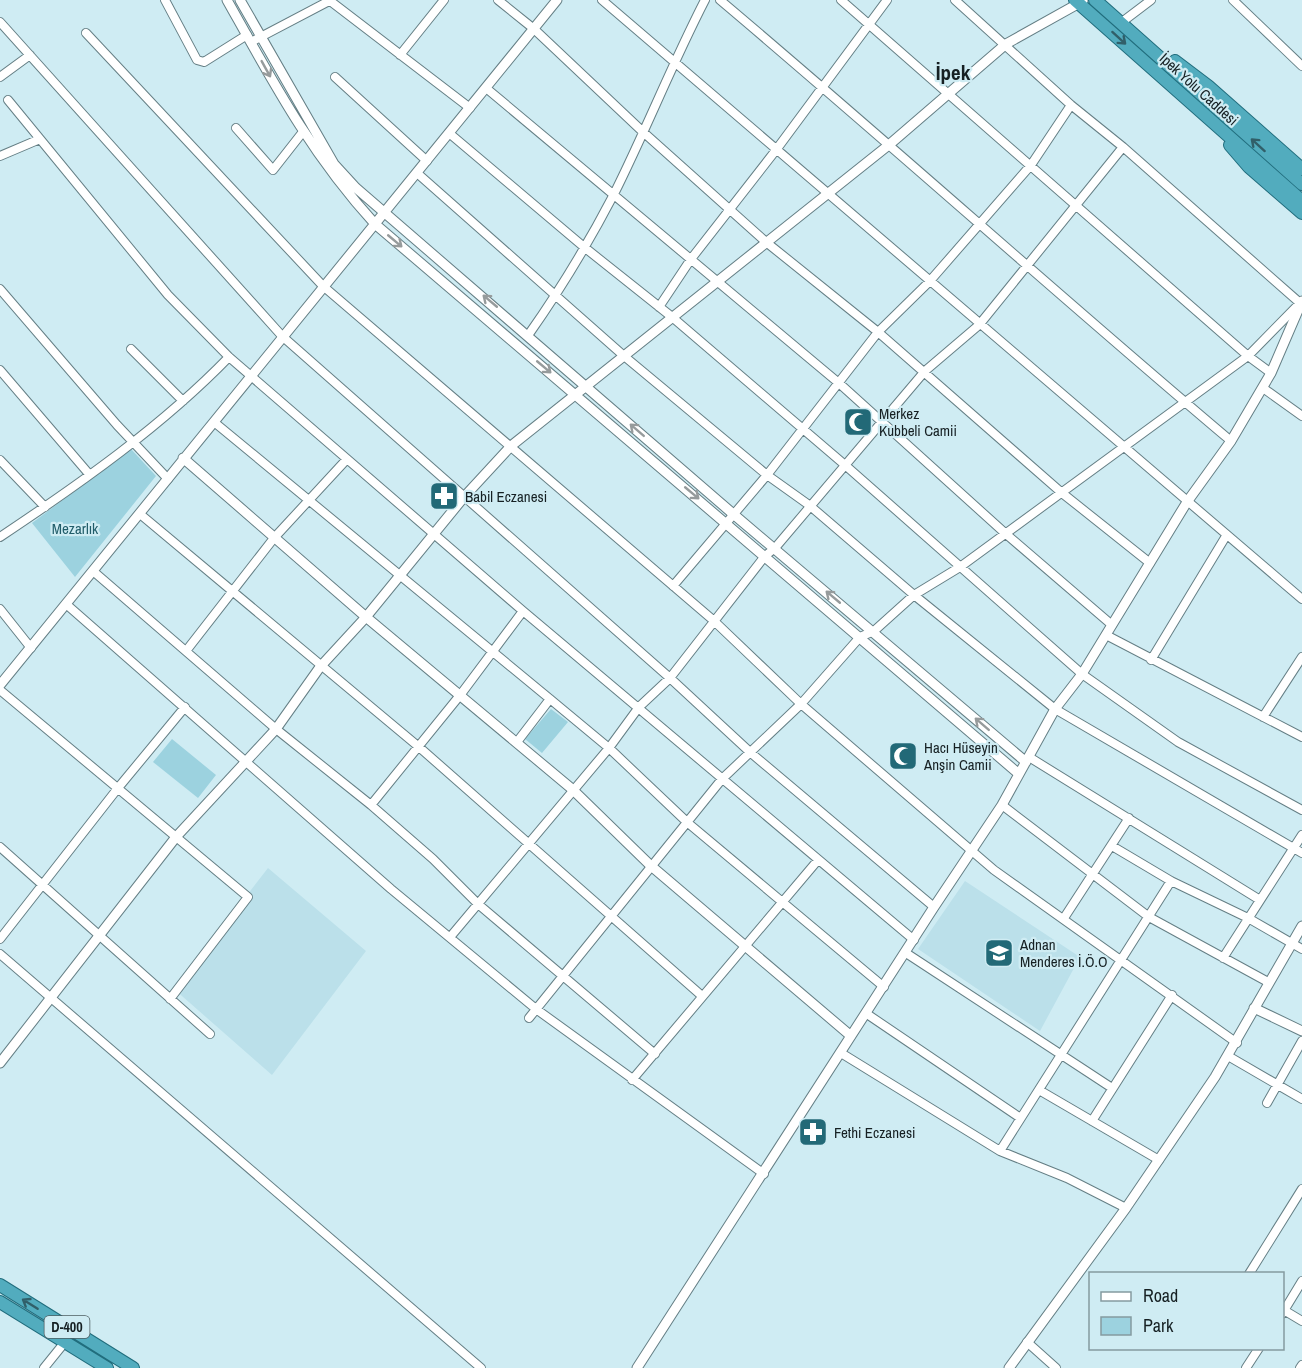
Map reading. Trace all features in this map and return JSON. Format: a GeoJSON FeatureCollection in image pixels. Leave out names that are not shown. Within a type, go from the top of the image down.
{"type":"FeatureCollection","features":[{"type":"Feature","properties":{"kind":"highway","name":"İpek Yolu Caddesi"},"geometry":{"type":"LineString","coordinates":[[1095,0],[1302,184]]}},
{"type":"Feature","properties":{"kind":"highway","name":"İpek Yolu Caddesi"},"geometry":{"type":"LineString","coordinates":[[1080,1],[1302,201]]}},
{"type":"Feature","properties":{"kind":"highway"},"geometry":{"type":"LineString","coordinates":[[1122,22],[1208,86],[1302,169]]}},
{"type":"Feature","properties":{"kind":"highway"},"geometry":{"type":"LineString","coordinates":[[1195,106],[1249,167],[1302,213]]}},
{"type":"Feature","properties":{"kind":"highway","name":"D-400"},"geometry":{"type":"LineString","coordinates":[[0,1285],[134,1368]]}},
{"type":"Feature","properties":{"kind":"highway","name":"D-400"},"geometry":{"type":"LineString","coordinates":[[0,1302],[107,1368]]}},
{"type":"Feature","properties":{"kind":"street"},"geometry":{"type":"LineString","coordinates":[[165,0],[197,60],[204,62],[249,39],[261,37],[330,0],[470,108]]}},
{"type":"Feature","properties":{"kind":"street"},"geometry":{"type":"LineString","coordinates":[[227,0],[302,133],[342,188],[375,224],[1019,774]]}},
{"type":"Feature","properties":{"kind":"street"},"geometry":{"type":"LineString","coordinates":[[240,0],[334,164],[385,212],[529,334],[732,513],[1027,759],[1129,818],[1260,900]]}},
{"type":"Feature","properties":{"kind":"street"},"geometry":{"type":"LineString","coordinates":[[400,55],[444,0]]}},
{"type":"Feature","properties":{"kind":"street"},"geometry":{"type":"LineString","coordinates":[[498,0],[534,29],[642,131],[766,242],[925,371],[1062,493],[1150,563]]}},
{"type":"Feature","properties":{"kind":"street"},"geometry":{"type":"LineString","coordinates":[[0,686],[557,0]]}},
{"type":"Feature","properties":{"kind":"street"},"geometry":{"type":"LineString","coordinates":[[602,0],[1302,599]]}},
{"type":"Feature","properties":{"kind":"street"},"geometry":{"type":"LineString","coordinates":[[529,334],[556,294],[614,194],[673,62],[705,0]]}},
{"type":"Feature","properties":{"kind":"street"},"geometry":{"type":"LineString","coordinates":[[720,0],[890,144],[1026,267],[1230,441]]}},
{"type":"Feature","properties":{"kind":"street"},"geometry":{"type":"LineString","coordinates":[[841,0],[1077,204],[1248,356],[1271,373]]}},
{"type":"Feature","properties":{"kind":"street"},"geometry":{"type":"LineString","coordinates":[[659,307],[729,209],[776,150],[887,0]]}},
{"type":"Feature","properties":{"kind":"street"},"geometry":{"type":"LineString","coordinates":[[955,0],[1071,105],[1123,147],[1301,302]]}},
{"type":"Feature","properties":{"kind":"street"},"geometry":{"type":"LineString","coordinates":[[1122,22],[1151,0]]}},
{"type":"Feature","properties":{"kind":"street"},"geometry":{"type":"LineString","coordinates":[[1233,0],[1302,66]]}},
{"type":"Feature","properties":{"kind":"street"},"geometry":{"type":"LineString","coordinates":[[0,1063],[176,837],[276,729],[320,667],[366,617],[464,497],[511,446],[890,144],[1006,44],[1080,1]]}},
{"type":"Feature","properties":{"kind":"street"},"geometry":{"type":"LineString","coordinates":[[0,22],[282,336],[670,678],[751,753],[934,907]]}},
{"type":"Feature","properties":{"kind":"street"},"geometry":{"type":"LineString","coordinates":[[86,33],[323,286],[713,620],[801,704],[994,870],[1120,957],[1237,1043]]}},
{"type":"Feature","properties":{"kind":"street"},"geometry":{"type":"LineString","coordinates":[[0,77],[30,55]]}},
{"type":"Feature","properties":{"kind":"street"},"geometry":{"type":"LineString","coordinates":[[335,77],[427,160]]}},
{"type":"Feature","properties":{"kind":"street"},"geometry":{"type":"LineString","coordinates":[[486,88],[840,384],[1006,534],[1112,625]]}},
{"type":"Feature","properties":{"kind":"street"},"geometry":{"type":"LineString","coordinates":[[8,100],[168,295],[230,357],[722,780],[914,940]]}},
{"type":"Feature","properties":{"kind":"street"},"geometry":{"type":"LineString","coordinates":[[673,586],[725,521],[767,475],[840,384],[878,332],[929,282],[977,224],[1031,165],[1071,105]]}},
{"type":"Feature","properties":{"kind":"street"},"geometry":{"type":"LineString","coordinates":[[236,128],[273,170],[302,133]]}},
{"type":"Feature","properties":{"kind":"street"},"geometry":{"type":"LineString","coordinates":[[449,133],[584,247],[672,317],[845,465],[1082,674],[1178,742],[1302,810]]}},
{"type":"Feature","properties":{"kind":"street"},"geometry":{"type":"LineString","coordinates":[[0,156],[40,139]]}},
{"type":"Feature","properties":{"kind":"street"},"geometry":{"type":"LineString","coordinates":[[451,936],[572,789],[609,748],[639,707],[670,678],[765,556],[775,548],[809,505],[925,371],[980,325],[1123,147]]}},
{"type":"Feature","properties":{"kind":"street"},"geometry":{"type":"LineString","coordinates":[[417,173],[624,356],[767,475],[809,505],[914,595],[1055,709],[1302,853]]}},
{"type":"Feature","properties":{"kind":"street"},"geometry":{"type":"LineString","coordinates":[[0,289],[168,479]]}},
{"type":"Feature","properties":{"kind":"street"},"geometry":{"type":"LineString","coordinates":[[529,1018],[650,865],[688,824],[722,780],[801,704],[861,637],[874,631],[914,595],[960,567],[1248,356],[1301,302]]}},
{"type":"Feature","properties":{"kind":"street"},"geometry":{"type":"LineString","coordinates":[[637,1368],[934,907],[974,851],[1055,709],[1082,674],[1187,502],[1230,441],[1271,373],[1301,302]]}},
{"type":"Feature","properties":{"kind":"street"},"geometry":{"type":"LineString","coordinates":[[131,349],[183,401]]}},
{"type":"Feature","properties":{"kind":"street"},"geometry":{"type":"LineString","coordinates":[[0,537],[45,507],[132,441],[183,401],[230,357]]}},
{"type":"Feature","properties":{"kind":"street"},"geometry":{"type":"LineString","coordinates":[[0,370],[89,474]]}},
{"type":"Feature","properties":{"kind":"street"},"geometry":{"type":"LineString","coordinates":[[1263,388],[1302,416]]}},
{"type":"Feature","properties":{"kind":"street"},"geometry":{"type":"LineString","coordinates":[[214,422],[311,499],[399,576],[609,748],[688,824],[884,987]]}},
{"type":"Feature","properties":{"kind":"street"},"geometry":{"type":"LineString","coordinates":[[183,458],[366,617],[572,789],[650,865],[851,1036]]}},
{"type":"Feature","properties":{"kind":"street"},"geometry":{"type":"LineString","coordinates":[[186,651],[274,538],[346,459]]}},
{"type":"Feature","properties":{"kind":"street"},"geometry":{"type":"LineString","coordinates":[[0,460],[45,507]]}},
{"type":"Feature","properties":{"kind":"street"},"geometry":{"type":"LineString","coordinates":[[140,514],[235,591],[320,667],[419,747],[702,996]]}},
{"type":"Feature","properties":{"kind":"street"},"geometry":{"type":"LineString","coordinates":[[1151,660],[1226,536]]}},
{"type":"Feature","properties":{"kind":"street"},"geometry":{"type":"LineString","coordinates":[[93,571],[276,729],[371,805],[433,859],[478,904],[654,1054]]}},
{"type":"Feature","properties":{"kind":"street"},"geometry":{"type":"LineString","coordinates":[[66,604],[392,889],[451,936],[536,1010],[764,1174]]}},
{"type":"Feature","properties":{"kind":"street"},"geometry":{"type":"LineString","coordinates":[[0,609],[31,648]]}},
{"type":"Feature","properties":{"kind":"street"},"geometry":{"type":"LineString","coordinates":[[371,805],[461,694],[524,611]]}},
{"type":"Feature","properties":{"kind":"street"},"geometry":{"type":"LineString","coordinates":[[1106,635],[1302,737]]}},
{"type":"Feature","properties":{"kind":"street"},"geometry":{"type":"LineString","coordinates":[[1263,717],[1302,657]]}},
{"type":"Feature","properties":{"kind":"street"},"geometry":{"type":"LineString","coordinates":[[0,690],[248,897],[170,999]]}},
{"type":"Feature","properties":{"kind":"street"},"geometry":{"type":"LineString","coordinates":[[517,742],[550,699]]}},
{"type":"Feature","properties":{"kind":"street"},"geometry":{"type":"LineString","coordinates":[[0,939],[118,788],[185,707]]}},
{"type":"Feature","properties":{"kind":"street"},"geometry":{"type":"LineString","coordinates":[[1002,805],[1149,917],[1268,982]]}},
{"type":"Feature","properties":{"kind":"street"},"geometry":{"type":"LineString","coordinates":[[1064,918],[1129,818]]}},
{"type":"Feature","properties":{"kind":"street"},"geometry":{"type":"LineString","coordinates":[[1223,958],[1302,835]]}},
{"type":"Feature","properties":{"kind":"street"},"geometry":{"type":"LineString","coordinates":[[1112,846],[1171,881],[1248,918],[1302,949]]}},
{"type":"Feature","properties":{"kind":"street"},"geometry":{"type":"LineString","coordinates":[[0,847],[210,1034]]}},
{"type":"Feature","properties":{"kind":"street"},"geometry":{"type":"LineString","coordinates":[[632,1080],[818,860]]}},
{"type":"Feature","properties":{"kind":"street"},"geometry":{"type":"LineString","coordinates":[[1000,1151],[1019,1118],[1062,1055],[1120,957],[1171,881]]}},
{"type":"Feature","properties":{"kind":"street"},"geometry":{"type":"LineString","coordinates":[[1009,1368],[1126,1208],[1237,1043],[1268,982],[1302,926]]}},
{"type":"Feature","properties":{"kind":"street"},"geometry":{"type":"LineString","coordinates":[[906,953],[1113,1088]]}},
{"type":"Feature","properties":{"kind":"street"},"geometry":{"type":"LineString","coordinates":[[0,954],[240,1163],[481,1368]]}},
{"type":"Feature","properties":{"kind":"street"},"geometry":{"type":"LineString","coordinates":[[1092,1121],[1172,995]]}},
{"type":"Feature","properties":{"kind":"street"},"geometry":{"type":"LineString","coordinates":[[1254,1008],[1302,1031]]}},
{"type":"Feature","properties":{"kind":"street"},"geometry":{"type":"LineString","coordinates":[[867,1014],[1019,1118]]}},
{"type":"Feature","properties":{"kind":"street"},"geometry":{"type":"LineString","coordinates":[[1267,1103],[1302,1041]]}},
{"type":"Feature","properties":{"kind":"street"},"geometry":{"type":"LineString","coordinates":[[841,1053],[1000,1151],[1067,1178],[1126,1208]]}},
{"type":"Feature","properties":{"kind":"street"},"geometry":{"type":"LineString","coordinates":[[1228,1056],[1302,1099]]}},
{"type":"Feature","properties":{"kind":"street"},"geometry":{"type":"LineString","coordinates":[[1039,1090],[1159,1160]]}},
{"type":"Feature","properties":{"kind":"street"},"geometry":{"type":"LineString","coordinates":[[1250,1272],[1302,1189]]}},
{"type":"Feature","properties":{"kind":"street"},"geometry":{"type":"LineString","coordinates":[[1284,1309],[1302,1281]]}},
{"type":"Feature","properties":{"kind":"street"},"geometry":{"type":"LineString","coordinates":[[1284,1312],[1302,1321]]}},
{"type":"Feature","properties":{"kind":"street"},"geometry":{"type":"LineString","coordinates":[[44,1368],[65,1342]]}},
{"type":"Feature","properties":{"kind":"street"},"geometry":{"type":"LineString","coordinates":[[1027,1342],[1056,1368]]}},
{"type":"Feature","properties":{"kind":"street"},"geometry":{"type":"LineString","coordinates":[[1246,1368],[1258,1350]]}},
{"type":"Feature","properties":{"kind":"shaded area"},"geometry":{"type":"Polygon","coordinates":[[[268,868],[366,951],[272,1075],[174,989],[268,868]]]}},
{"type":"Feature","properties":{"kind":"shaded area","name":"Adnan Menderes İ.Ö.O"},"geometry":{"type":"Polygon","coordinates":[[[965,881],[1080,957],[1040,1031],[918,949],[965,881]]]}},
{"type":"Feature","properties":{"kind":"green space","name":"Mezarlık"},"geometry":{"type":"Polygon","coordinates":[[[131,449],[156,476],[75,577],[32,523],[131,449]]]}},
{"type":"Feature","properties":{"kind":"green space"},"geometry":{"type":"Polygon","coordinates":[[[551,709],[568,722],[542,753],[525,739],[551,709]]]}},
{"type":"Feature","properties":{"kind":"green space"},"geometry":{"type":"Polygon","coordinates":[[[172,739],[216,775],[198,798],[153,762],[172,739]]]}},
{"type":"Feature","properties":{"kind":"place","name":"Merkez Kubbeli Camii"},"geometry":{"type":"Point","coordinates":[858,422]}},
{"type":"Feature","properties":{"kind":"place","name":"Babil Eczanesi"},"geometry":{"type":"Point","coordinates":[444,496]}},
{"type":"Feature","properties":{"kind":"place","name":"Hacı Hüseyin Anşin Camii"},"geometry":{"type":"Point","coordinates":[903,756]}},
{"type":"Feature","properties":{"kind":"place","name":"Adnan Menderes İ.Ö.O"},"geometry":{"type":"Point","coordinates":[999,953]}},
{"type":"Feature","properties":{"kind":"place","name":"Fethi Eczanesi"},"geometry":{"type":"Point","coordinates":[813,1132]}},
{"type":"Feature","properties":{"kind":"district","name":"İpek"},"geometry":{"type":"Point","coordinates":[953,72]}}]}
